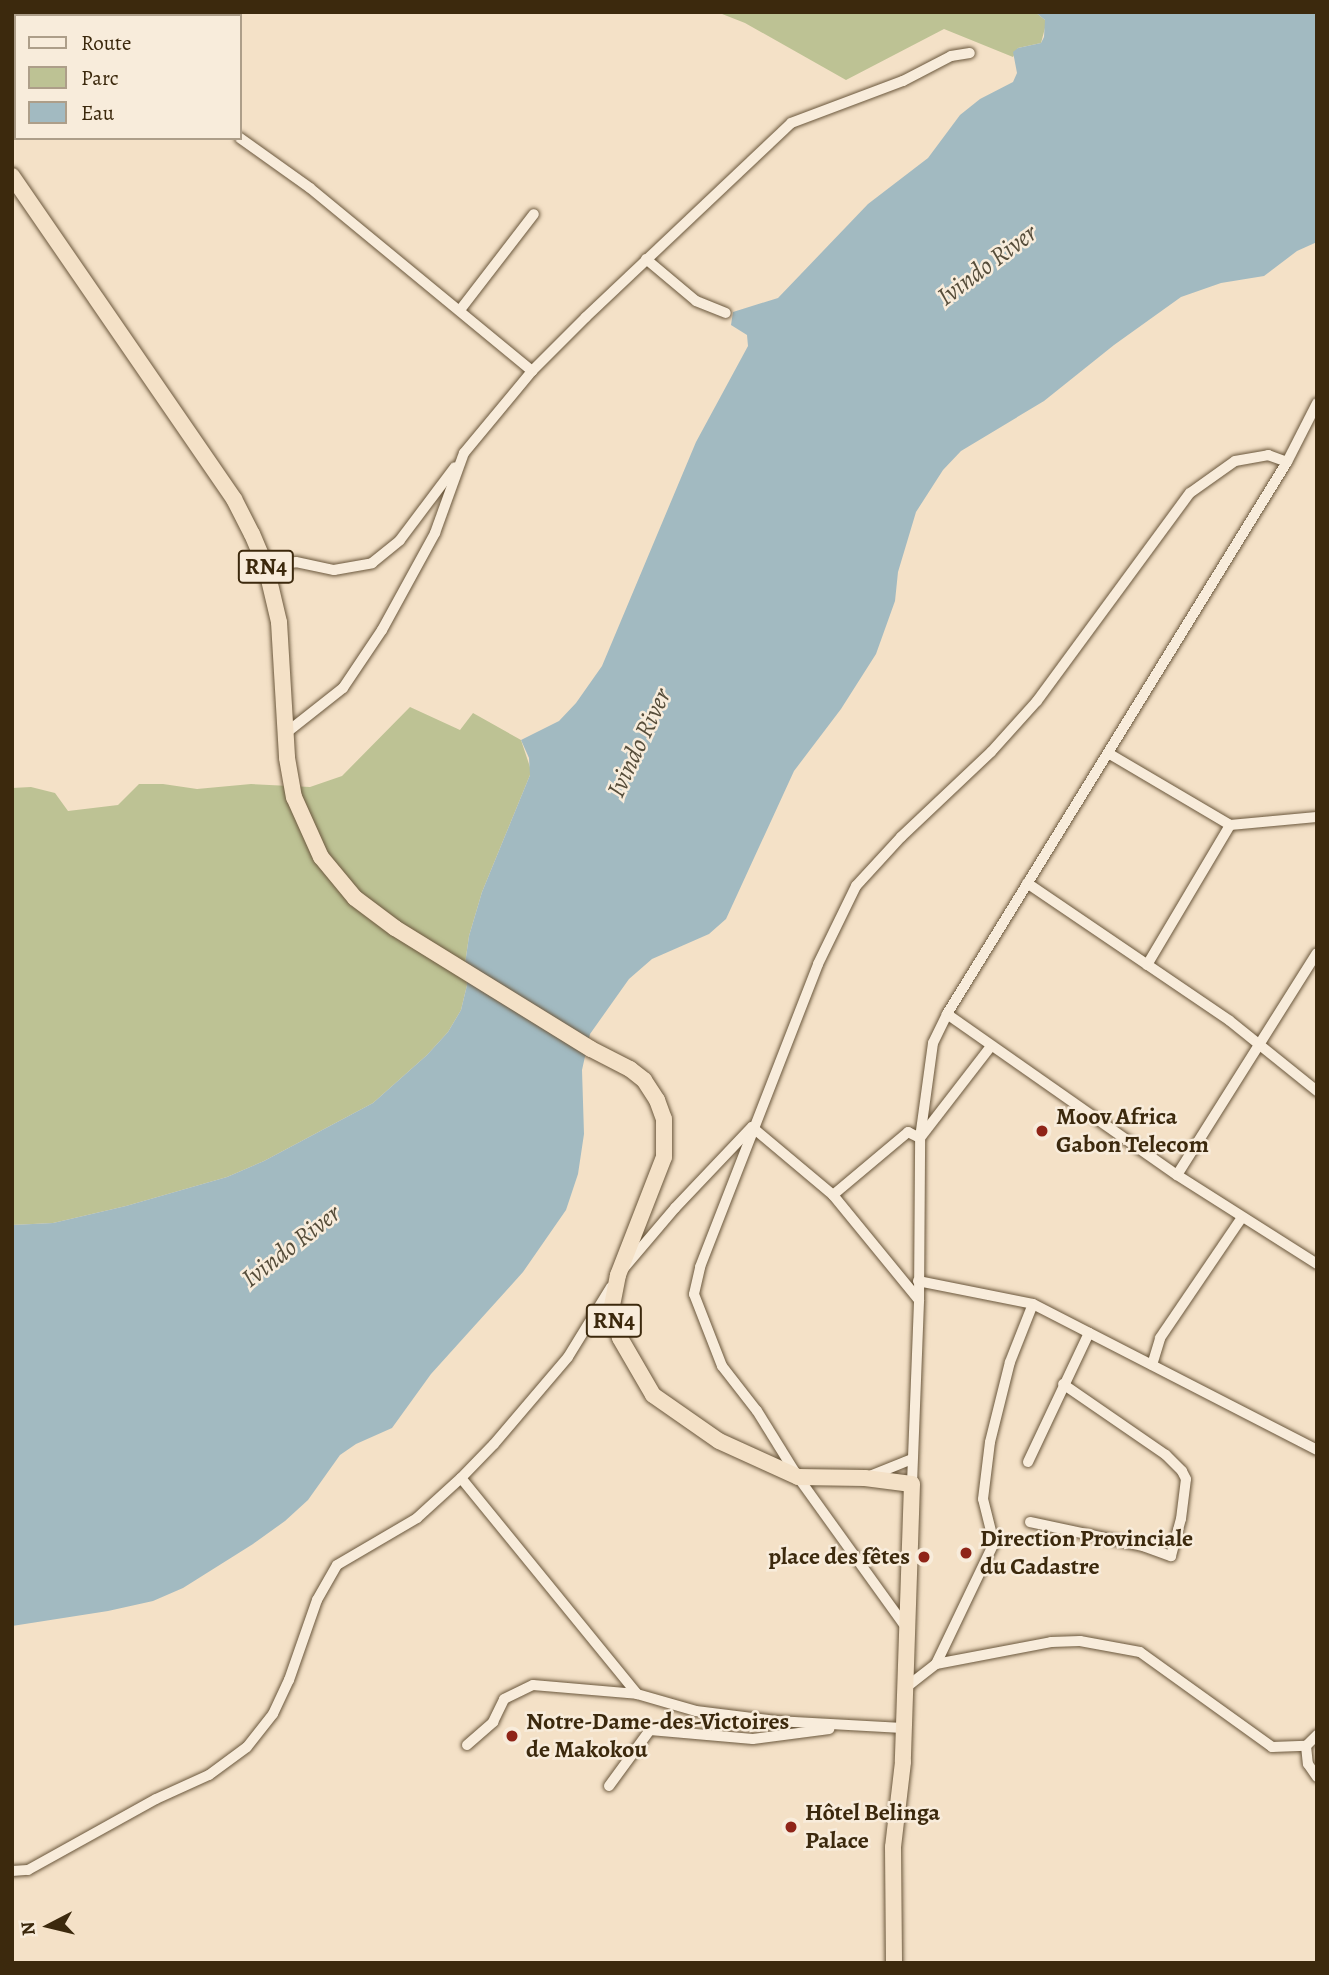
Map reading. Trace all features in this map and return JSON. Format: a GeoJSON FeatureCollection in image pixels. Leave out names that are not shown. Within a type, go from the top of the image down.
{"type":"FeatureCollection","features":[{"type":"Feature","properties":{"kind":"highway","name":"RN4"},"geometry":{"type":"LineString","coordinates":[[12,176],[17,194],[234,499],[266,567],[279,622],[293,797],[321,857],[355,898],[450,964],[591,1049],[630,1069],[644,1080],[657,1100],[664,1118],[664,1157],[618,1275],[611,1310],[620,1339],[653,1395],[719,1441],[798,1477],[865,1478],[912,1485]]}},
{"type":"Feature","properties":{"kind":"highway"},"geometry":{"type":"LineString","coordinates":[[894,1963],[893,1847],[903,1762],[905,1626],[912,1485]]}},
{"type":"Feature","properties":{"kind":"street"},"geometry":{"type":"LineString","coordinates":[[266,567],[296,562],[334,570],[372,564],[400,540],[464,453],[532,371],[791,123],[903,80],[951,56],[970,53]]}},
{"type":"Feature","properties":{"kind":"street"},"geometry":{"type":"LineString","coordinates":[[242,139],[301,181],[532,371]]}},
{"type":"Feature","properties":{"kind":"street"},"geometry":{"type":"LineString","coordinates":[[460,310],[534,214]]}},
{"type":"Feature","properties":{"kind":"street"},"geometry":{"type":"LineString","coordinates":[[646,259],[696,301],[726,313]]}},
{"type":"Feature","properties":{"kind":"street"},"geometry":{"type":"LineString","coordinates":[[912,1485],[919,1300],[920,1138],[933,1043],[947,1014],[1287,462],[1317,402]]}},
{"type":"Feature","properties":{"kind":"street"},"geometry":{"type":"LineString","coordinates":[[286,733],[343,688],[382,630],[435,533],[464,453]]}},
{"type":"Feature","properties":{"kind":"street"},"geometry":{"type":"LineString","coordinates":[[905,1626],[798,1477],[757,1411],[722,1366],[695,1294],[699,1267],[752,1127],[787,1049],[818,964],[856,886],[901,837],[990,752],[1037,701],[1190,493],[1235,461],[1268,455],[1287,462]]}},
{"type":"Feature","properties":{"kind":"street"},"geometry":{"type":"LineString","coordinates":[[1108,753],[1230,825],[1317,817]]}},
{"type":"Feature","properties":{"kind":"street"},"geometry":{"type":"LineString","coordinates":[[1147,965],[1230,825]]}},
{"type":"Feature","properties":{"kind":"street"},"geometry":{"type":"LineString","coordinates":[[1027,883],[1260,1045],[1317,1091]]}},
{"type":"Feature","properties":{"kind":"street"},"geometry":{"type":"LineString","coordinates":[[1177,1175],[1317,953]]}},
{"type":"Feature","properties":{"kind":"street"},"geometry":{"type":"LineString","coordinates":[[947,1014],[1241,1219],[1317,1265]]}},
{"type":"Feature","properties":{"kind":"street"},"geometry":{"type":"LineString","coordinates":[[920,1138],[991,1046]]}},
{"type":"Feature","properties":{"kind":"street"},"geometry":{"type":"LineString","coordinates":[[752,1127],[832,1195],[919,1300]]}},
{"type":"Feature","properties":{"kind":"street"},"geometry":{"type":"LineString","coordinates":[[12,1871],[28,1870],[229,1763],[247,1747],[273,1714],[289,1680],[317,1600],[337,1565],[417,1518],[461,1478],[568,1357],[618,1275],[675,1208],[752,1127]]}},
{"type":"Feature","properties":{"kind":"street"},"geometry":{"type":"LineString","coordinates":[[832,1195],[908,1132],[920,1138]]}},
{"type":"Feature","properties":{"kind":"street"},"geometry":{"type":"LineString","coordinates":[[1152,1365],[1160,1338],[1241,1219]]}},
{"type":"Feature","properties":{"kind":"street"},"geometry":{"type":"LineString","coordinates":[[918,1281],[1033,1304],[1317,1450]]}},
{"type":"Feature","properties":{"kind":"street"},"geometry":{"type":"LineString","coordinates":[[904,1689],[936,1664],[995,1543],[983,1499],[990,1442],[1010,1362],[1033,1304]]}},
{"type":"Feature","properties":{"kind":"street"},"geometry":{"type":"LineString","coordinates":[[1028,1462],[1088,1332]]}},
{"type":"Feature","properties":{"kind":"street"},"geometry":{"type":"LineString","coordinates":[[1030,1522],[1143,1546],[1171,1556],[1181,1519],[1186,1479],[1182,1471],[1166,1455],[1063,1384]]}},
{"type":"Feature","properties":{"kind":"street"},"geometry":{"type":"LineString","coordinates":[[865,1478],[912,1459]]}},
{"type":"Feature","properties":{"kind":"street"},"geometry":{"type":"LineString","coordinates":[[461,1478],[637,1694]]}},
{"type":"Feature","properties":{"kind":"street"},"geometry":{"type":"LineString","coordinates":[[936,1664],[1051,1642],[1080,1641],[1140,1652],[1272,1747],[1306,1746],[1317,1735]]}},
{"type":"Feature","properties":{"kind":"street"},"geometry":{"type":"LineString","coordinates":[[467,1745],[493,1722],[504,1699],[533,1685],[637,1694],[696,1711],[902,1728]]}},
{"type":"Feature","properties":{"kind":"street"},"geometry":{"type":"LineString","coordinates":[[609,1786],[650,1730],[753,1739],[854,1726]]}},
{"type":"Feature","properties":{"kind":"street"},"geometry":{"type":"LineString","coordinates":[[1306,1746],[1308,1764],[1317,1777]]}},
{"type":"Feature","properties":{"kind":"green space"},"geometry":{"type":"Polygon","coordinates":[[[717,12],[1035,12],[1045,20],[1045,28],[1041,43],[1018,48],[1013,57],[944,29],[846,80],[745,23],[717,12]]]}},
{"type":"Feature","properties":{"kind":"green space"},"geometry":{"type":"Polygon","coordinates":[[[410,707],[460,730],[473,713],[521,740],[530,767],[530,775],[482,892],[469,936],[465,964],[467,985],[461,1010],[448,1032],[427,1055],[373,1103],[264,1161],[227,1177],[126,1206],[53,1223],[12,1225],[12,788],[31,787],[55,793],[68,811],[118,805],[139,784],[197,789],[251,784],[310,787],[342,776],[410,707]]]}},
{"type":"Feature","properties":{"kind":"water","name":"Ivindo River"},"geometry":{"type":"Polygon","coordinates":[[[1035,12],[1317,12],[1317,242],[1297,251],[1264,276],[1221,283],[1181,297],[1114,345],[1044,401],[961,451],[943,470],[916,512],[898,572],[895,601],[876,654],[841,709],[794,771],[726,919],[709,934],[652,959],[629,979],[590,1034],[582,1070],[584,1134],[578,1174],[566,1210],[523,1272],[431,1374],[392,1428],[356,1444],[340,1455],[308,1500],[285,1521],[183,1588],[153,1601],[108,1611],[12,1626],[12,1225],[53,1223],[126,1206],[227,1177],[264,1161],[373,1103],[427,1055],[448,1032],[461,1010],[467,985],[465,964],[469,936],[482,892],[530,775],[529,758],[521,740],[559,721],[576,703],[602,666],[696,442],[748,346],[747,335],[731,325],[733,312],[778,298],[868,204],[928,158],[960,115],[980,99],[1013,82],[1017,73],[1013,52],[1018,48],[1041,43],[1044,37],[1045,20],[1035,12]]]}},
{"type":"Feature","properties":{"kind":"place","name":"Moov Africa Gabon Telecom"},"geometry":{"type":"Point","coordinates":[1042,1131]}},
{"type":"Feature","properties":{"kind":"place","name":"Direction Provinciale du Cadastre"},"geometry":{"type":"Point","coordinates":[966,1553]}},
{"type":"Feature","properties":{"kind":"place","name":"place des fêtes"},"geometry":{"type":"Point","coordinates":[924,1557]}},
{"type":"Feature","properties":{"kind":"place","name":"Notre-Dame-des-Victoires de Makokou"},"geometry":{"type":"Point","coordinates":[512,1736]}},
{"type":"Feature","properties":{"kind":"place","name":"Hôtel Belinga Palace"},"geometry":{"type":"Point","coordinates":[791,1827]}}]}
